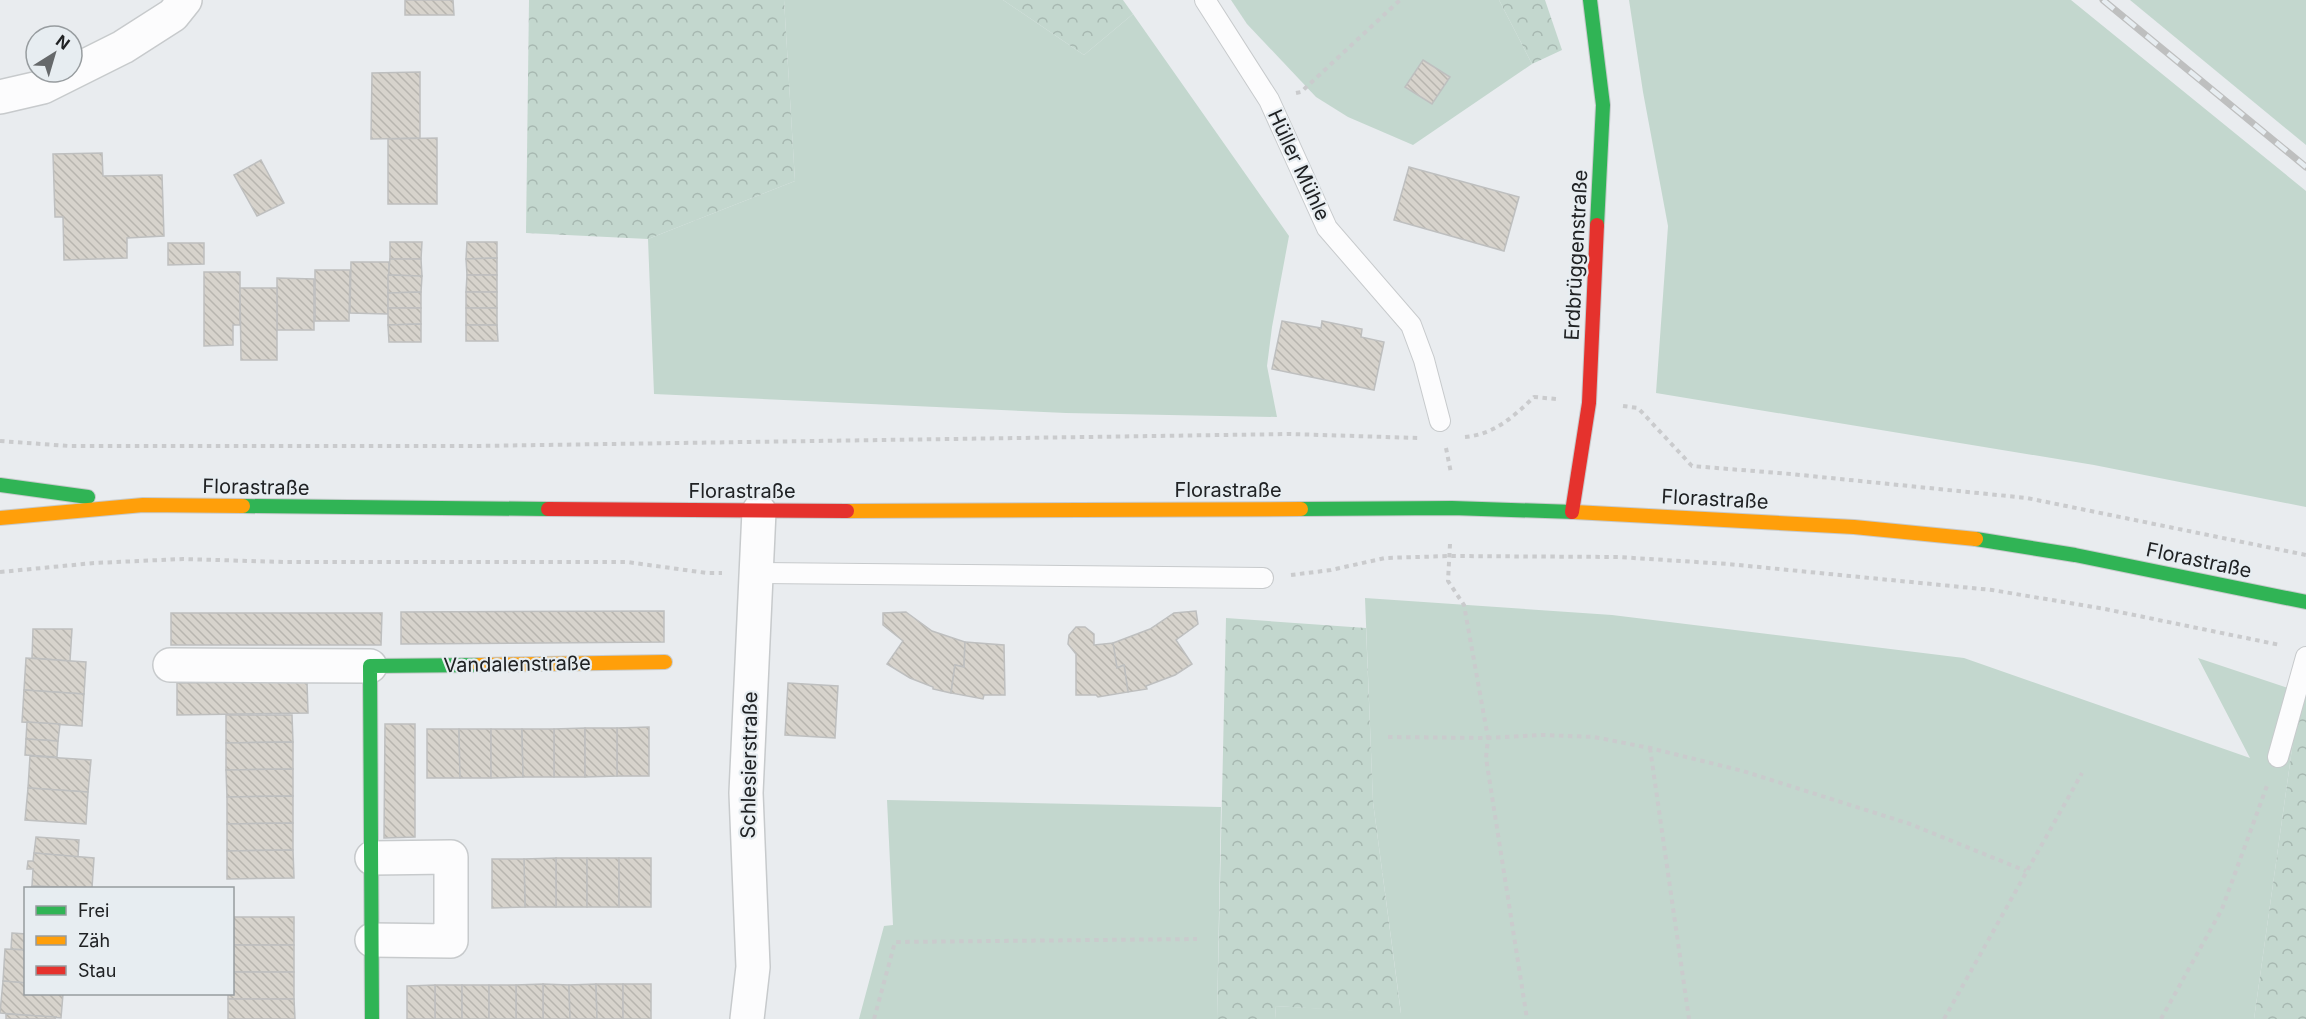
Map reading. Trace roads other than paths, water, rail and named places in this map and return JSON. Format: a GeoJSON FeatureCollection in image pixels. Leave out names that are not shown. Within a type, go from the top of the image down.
{"type":"FeatureCollection","features":[{"type":"Feature","properties":{"kind":"main road","name":"Erdbrüggenstraße"},"geometry":{"type":"LineString","coordinates":[[1572,512],[1589,403],[1603,105],[1590,0]]}},
{"type":"Feature","properties":{"kind":"main road","name":"Florastraße"},"geometry":{"type":"LineString","coordinates":[[0,485],[143,505]]}},
{"type":"Feature","properties":{"kind":"main road","name":"Florastraße"},"geometry":{"type":"LineString","coordinates":[[0,518],[143,505],[759,511],[1452,508],[1572,512],[1854,527],[1967,538],[2075,555],[2306,602]]}},
{"type":"Feature","properties":{"kind":"main road","name":"Vandalenstraße"},"geometry":{"type":"LineString","coordinates":[[370,666],[664,662]]}},
{"type":"Feature","properties":{"kind":"main road"},"geometry":{"type":"LineString","coordinates":[[370,666],[372,1019]]}},
{"type":"Feature","properties":{"kind":"street"},"geometry":{"type":"LineString","coordinates":[[0,97],[43,87],[123,47],[173,15],[185,0]]}},
{"type":"Feature","properties":{"kind":"street","name":"Schlesierstraße"},"geometry":{"type":"LineString","coordinates":[[747,1019],[753,967],[746,794],[759,511]]}},
{"type":"Feature","properties":{"kind":"street","name":"Vandalenstraße"},"geometry":{"type":"LineString","coordinates":[[170,665],[370,666]]}},
{"type":"Feature","properties":{"kind":"street"},"geometry":{"type":"LineString","coordinates":[[372,858],[452,857],[451,941],[372,940]]}},
{"type":"Feature","properties":{"kind":"lane","name":"Hüller Mühle"},"geometry":{"type":"LineString","coordinates":[[1205,0],[1269,100],[1328,228],[1411,325],[1424,360],[1442,430]]}},
{"type":"Feature","properties":{"kind":"lane"},"geometry":{"type":"LineString","coordinates":[[755,573],[1263,578]]}},
{"type":"Feature","properties":{"kind":"lane"},"geometry":{"type":"LineString","coordinates":[[2278,757],[2306,657]]}},
{"type":"Feature","properties":{"kind":"railway"},"geometry":{"type":"LineString","coordinates":[[2103,0],[2306,167]]}}]}
